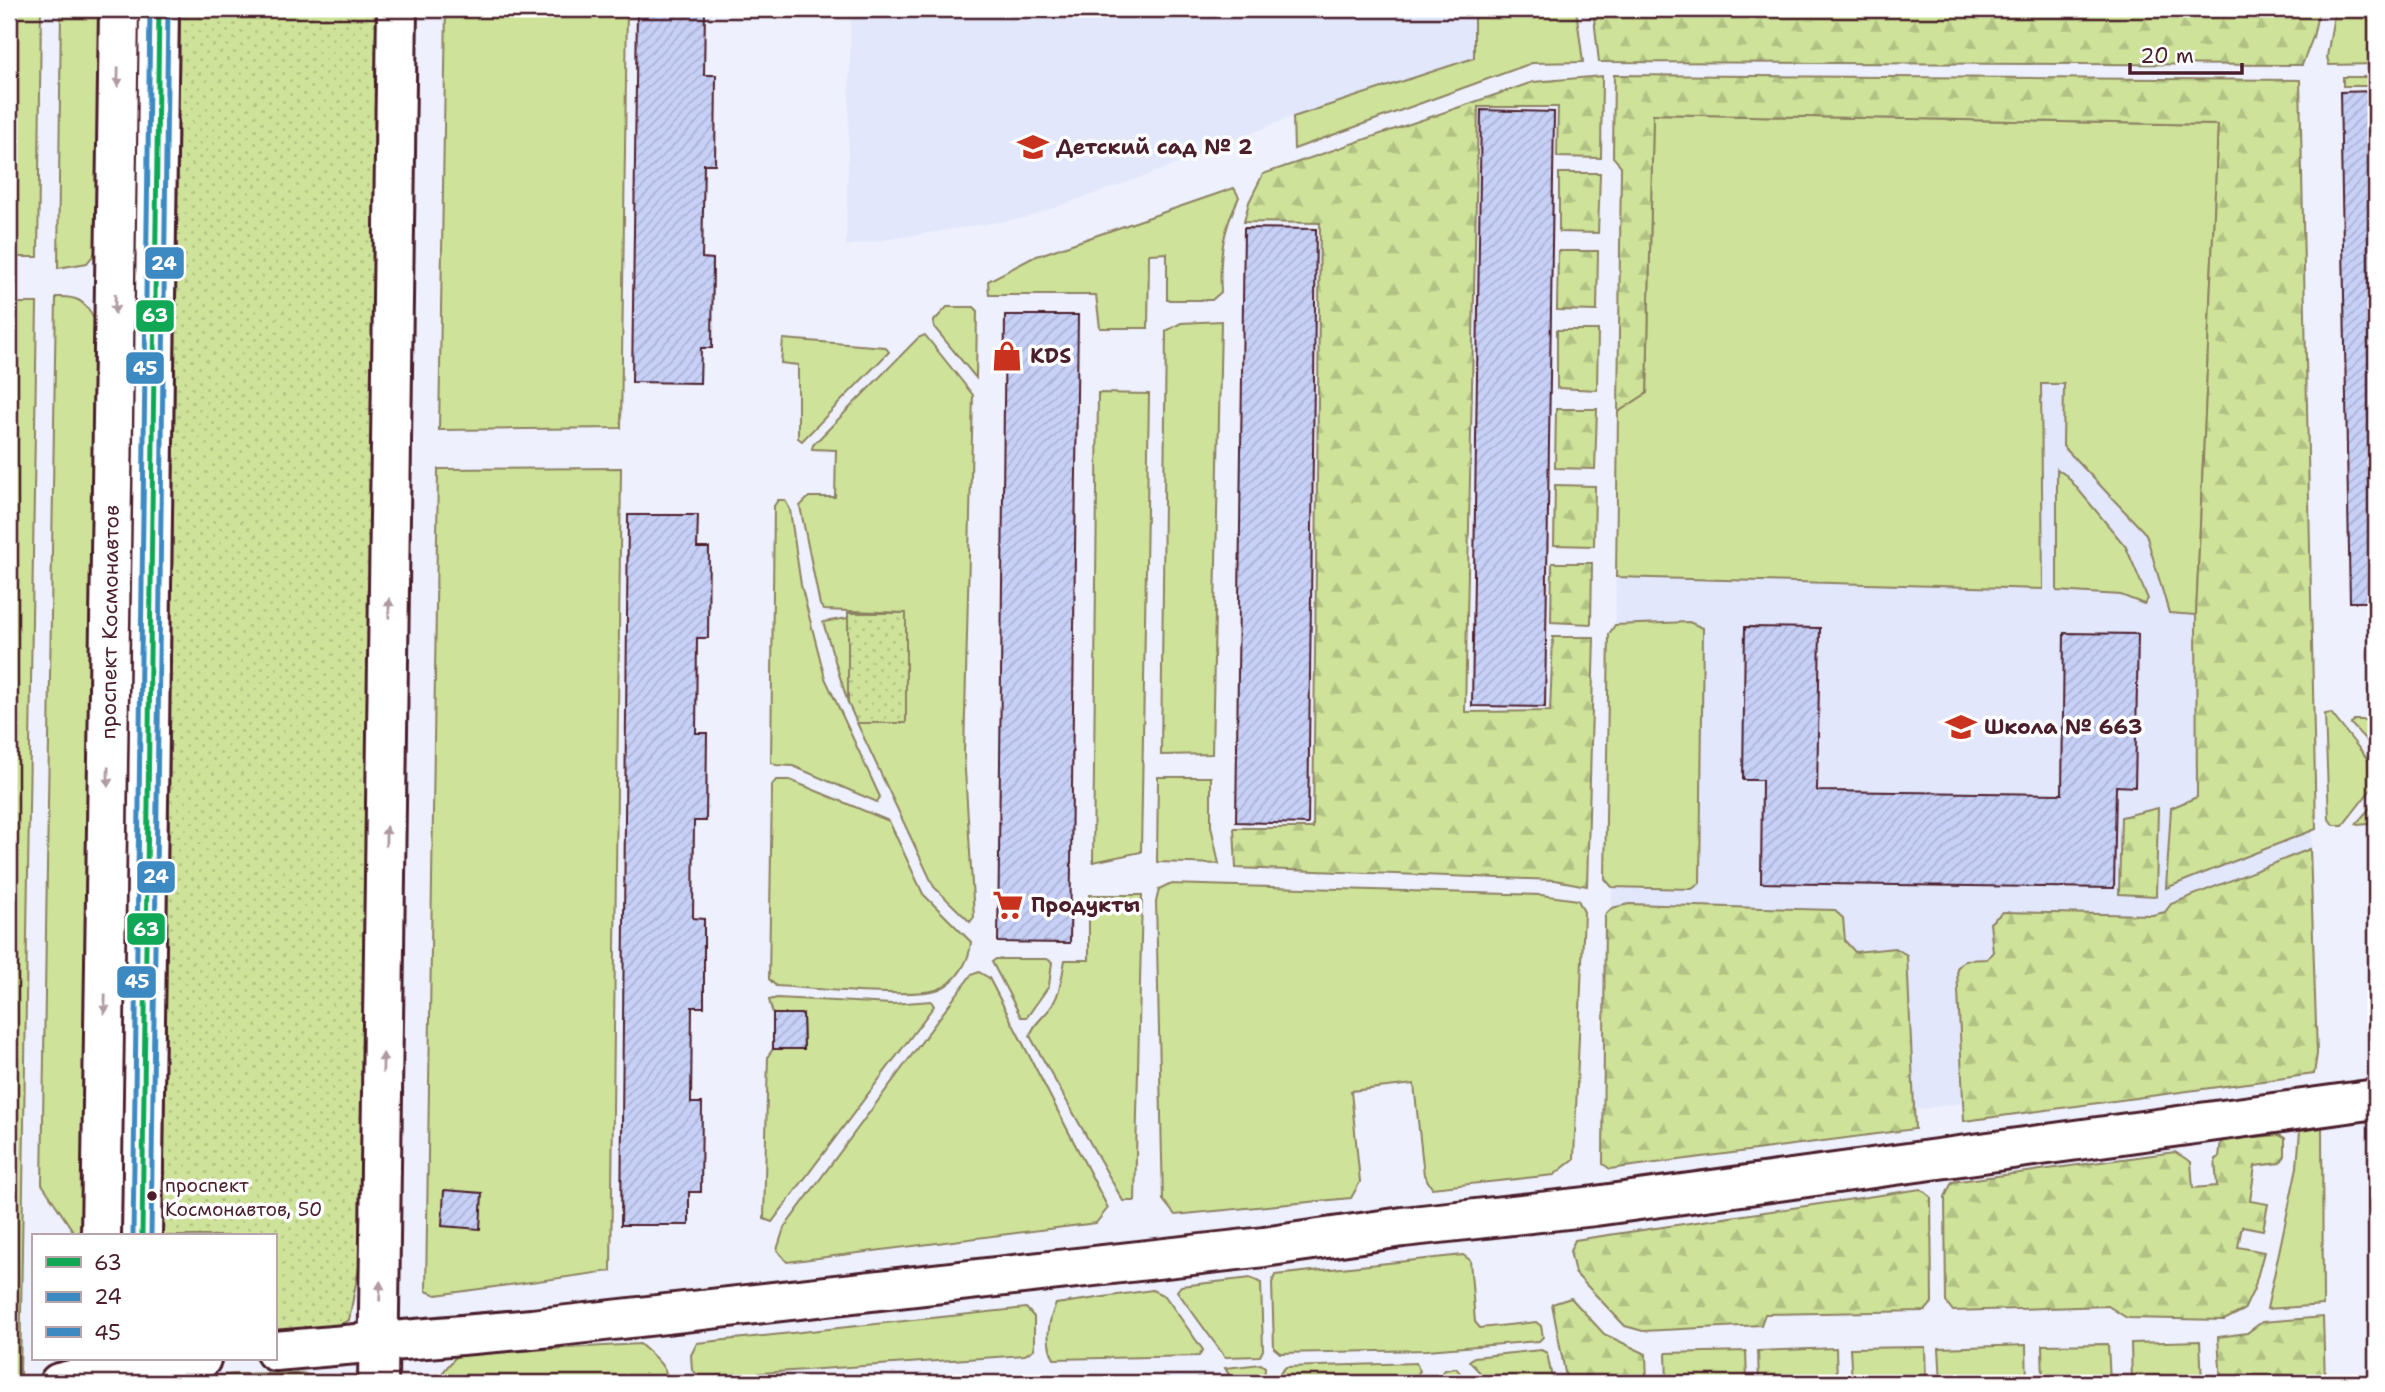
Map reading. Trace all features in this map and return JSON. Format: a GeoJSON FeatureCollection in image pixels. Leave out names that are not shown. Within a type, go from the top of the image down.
{"type":"FeatureCollection","features":[{"type":"Feature","properties":{"kind":"street","name":"проспект Космонавтов"},"geometry":{"type":"LineString","coordinates":[[101,1234],[119,9]]}},
{"type":"Feature","properties":{"kind":"street","name":"проспект Космонавтов"},"geometry":{"type":"LineString","coordinates":[[142,1234],[159,9]]}},
{"type":"Feature","properties":{"kind":"street"},"geometry":{"type":"LineString","coordinates":[[378,1383],[397,9]]}},
{"type":"Feature","properties":{"kind":"street"},"geometry":{"type":"LineString","coordinates":[[276,1351],[378,1344],[761,1304],[1572,1209],[2376,1099]]}},
{"type":"Feature","properties":{"kind":"street"},"geometry":{"type":"LineString","coordinates":[[59,1383],[100,1372],[195,1360]]}},
{"type":"Feature","properties":{"kind":"shaded area","name":"Детский сад № 2"},"geometry":{"type":"Polygon","coordinates":[[[851,9],[1474,9],[1474,58],[1284,120],[1154,173],[1025,218],[846,246],[851,9]]]}},
{"type":"Feature","properties":{"kind":"shaded area","name":"Школа № 663"},"geometry":{"type":"Polygon","coordinates":[[[1621,113],[2293,126],[2317,1054],[1605,1153],[1612,895],[1621,113]]]}},
{"type":"Feature","properties":{"kind":"shaded area"},"geometry":{"type":"Polygon","coordinates":[[[1208,1372],[1218,1383],[1082,1383],[1208,1372]]]}},
{"type":"Feature","properties":{"kind":"green space"},"geometry":{"type":"Polygon","coordinates":[[[9,9],[41,9],[38,257],[9,257],[9,9]]]}},
{"type":"Feature","properties":{"kind":"green space"},"geometry":{"type":"Polygon","coordinates":[[[61,9],[99,9],[95,253],[87,263],[58,268],[61,9]]]}},
{"type":"Feature","properties":{"kind":"green space"},"geometry":{"type":"Polygon","coordinates":[[[180,9],[381,9],[360,1262],[349,1320],[328,1331],[276,1338],[276,1234],[163,1234],[180,9]]]}},
{"type":"Feature","properties":{"kind":"green space"},"geometry":{"type":"Polygon","coordinates":[[[446,9],[627,9],[621,428],[439,430],[446,9]]]}},
{"type":"Feature","properties":{"kind":"green space"},"geometry":{"type":"Polygon","coordinates":[[[1474,9],[1576,9],[1583,62],[1532,63],[1294,149],[1293,117],[1474,58],[1474,9]]]}},
{"type":"Feature","properties":{"kind":"green space"},"geometry":{"type":"Polygon","coordinates":[[[1593,9],[2319,9],[2313,37],[2302,65],[1599,62],[1593,9]]]}},
{"type":"Feature","properties":{"kind":"green space"},"geometry":{"type":"Polygon","coordinates":[[[2335,9],[2373,9],[2376,13],[2376,64],[2329,65],[2327,57],[2335,9]]]}},
{"type":"Feature","properties":{"kind":"green space"},"geometry":{"type":"Polygon","coordinates":[[[1614,75],[2300,80],[2316,829],[2166,888],[2171,808],[2197,797],[2196,615],[2218,125],[1653,114],[1647,393],[1618,412],[1621,166],[1613,157],[1614,75]]]}},
{"type":"Feature","properties":{"kind":"green space"},"geometry":{"type":"Polygon","coordinates":[[[1602,76],[1601,158],[1557,157],[1558,107],[1478,107],[1465,712],[1550,711],[1553,637],[1594,637],[1587,886],[1555,880],[1236,868],[1234,828],[1313,828],[1320,223],[1244,222],[1249,202],[1263,174],[1533,82],[1602,76]]]}},
{"type":"Feature","properties":{"kind":"green space"},"geometry":{"type":"Polygon","coordinates":[[[2343,77],[2376,77],[2376,86],[2343,86],[2343,77]]]}},
{"type":"Feature","properties":{"kind":"green space"},"geometry":{"type":"Polygon","coordinates":[[[1653,114],[2218,125],[2196,615],[2169,613],[2146,534],[2063,446],[2064,384],[2041,384],[2043,589],[1616,577],[1618,412],[1647,393],[1653,114]]]}},
{"type":"Feature","properties":{"kind":"green space"},"geometry":{"type":"Polygon","coordinates":[[[1559,173],[1600,173],[1598,233],[1559,232],[1559,173]]]}},
{"type":"Feature","properties":{"kind":"green space"},"geometry":{"type":"Polygon","coordinates":[[[1234,188],[1239,197],[1223,243],[1221,292],[1212,300],[1167,300],[1167,253],[1149,254],[1148,328],[1100,328],[1096,295],[989,295],[988,281],[1034,257],[1234,188]]]}},
{"type":"Feature","properties":{"kind":"green space"},"geometry":{"type":"Polygon","coordinates":[[[1558,251],[1598,251],[1597,311],[1557,310],[1558,251]]]}},
{"type":"Feature","properties":{"kind":"green space"},"geometry":{"type":"Polygon","coordinates":[[[56,297],[79,300],[94,319],[82,1234],[75,1234],[42,1184],[56,297]]]}},
{"type":"Feature","properties":{"kind":"green space"},"geometry":{"type":"Polygon","coordinates":[[[9,303],[37,303],[20,1378],[9,1380],[9,303]]]}},
{"type":"Feature","properties":{"kind":"green space"},"geometry":{"type":"Polygon","coordinates":[[[947,307],[974,307],[977,310],[976,378],[934,327],[934,321],[947,307]]]}},
{"type":"Feature","properties":{"kind":"green space"},"geometry":{"type":"Polygon","coordinates":[[[1221,321],[1212,754],[1161,755],[1166,331],[1181,323],[1221,321]]]}},
{"type":"Feature","properties":{"kind":"green space"},"geometry":{"type":"Polygon","coordinates":[[[1557,330],[1598,330],[1597,390],[1557,388],[1557,330]]]}},
{"type":"Feature","properties":{"kind":"green space"},"geometry":{"type":"Polygon","coordinates":[[[925,335],[973,395],[964,754],[974,917],[970,922],[934,887],[857,723],[906,723],[906,613],[824,610],[820,605],[800,506],[809,497],[835,497],[836,450],[812,449],[813,445],[918,338],[925,335]]]}},
{"type":"Feature","properties":{"kind":"green space"},"geometry":{"type":"Polygon","coordinates":[[[783,339],[885,347],[889,352],[802,441],[798,438],[798,365],[781,363],[783,339]]]}},
{"type":"Feature","properties":{"kind":"green space"},"geometry":{"type":"Polygon","coordinates":[[[1098,393],[1149,394],[1141,852],[1093,862],[1098,393]]]}},
{"type":"Feature","properties":{"kind":"green space"},"geometry":{"type":"Polygon","coordinates":[[[1556,409],[1597,409],[1595,469],[1555,468],[1556,409]]]}},
{"type":"Feature","properties":{"kind":"green space"},"geometry":{"type":"Polygon","coordinates":[[[621,468],[611,1271],[436,1295],[426,1291],[438,469],[621,468]]]}},
{"type":"Feature","properties":{"kind":"green space"},"geometry":{"type":"Polygon","coordinates":[[[2057,469],[2067,476],[2126,547],[2148,599],[2144,604],[2121,595],[2057,591],[2057,469]]]}},
{"type":"Feature","properties":{"kind":"green space"},"geometry":{"type":"Polygon","coordinates":[[[1555,485],[1595,486],[1594,546],[1554,545],[1555,485]]]}},
{"type":"Feature","properties":{"kind":"green space"},"geometry":{"type":"Polygon","coordinates":[[[778,500],[785,500],[790,510],[801,585],[825,678],[880,797],[877,802],[793,766],[771,762],[774,506],[778,500]]]}},
{"type":"Feature","properties":{"kind":"green space"},"geometry":{"type":"Polygon","coordinates":[[[1552,563],[1592,563],[1591,624],[1551,622],[1552,563]]]}},
{"type":"Feature","properties":{"kind":"green space"},"geometry":{"type":"Polygon","coordinates":[[[848,613],[906,613],[906,723],[857,723],[848,703],[848,613]]]}},
{"type":"Feature","properties":{"kind":"green space"},"geometry":{"type":"Polygon","coordinates":[[[848,618],[848,703],[823,622],[848,618]]]}},
{"type":"Feature","properties":{"kind":"green space"},"geometry":{"type":"Polygon","coordinates":[[[1689,622],[1703,628],[1700,883],[1692,889],[1612,887],[1605,879],[1609,634],[1615,625],[1689,622]]]}},
{"type":"Feature","properties":{"kind":"green space"},"geometry":{"type":"Polygon","coordinates":[[[2331,713],[2376,770],[2376,783],[2343,825],[2333,825],[2329,819],[2325,714],[2331,713]]]}},
{"type":"Feature","properties":{"kind":"green space"},"geometry":{"type":"Polygon","coordinates":[[[2354,720],[2376,720],[2376,751],[2351,724],[2354,720]]]}},
{"type":"Feature","properties":{"kind":"green space"},"geometry":{"type":"Polygon","coordinates":[[[1158,777],[1211,777],[1211,826],[1219,864],[1157,862],[1158,777]]]}},
{"type":"Feature","properties":{"kind":"green space"},"geometry":{"type":"Polygon","coordinates":[[[776,780],[790,780],[889,821],[923,894],[971,942],[965,963],[957,976],[946,986],[926,992],[885,993],[776,986],[769,979],[772,785],[776,780]]]}},
{"type":"Feature","properties":{"kind":"green space"},"geometry":{"type":"Polygon","coordinates":[[[2376,801],[2376,823],[2356,824],[2376,801]]]}},
{"type":"Feature","properties":{"kind":"green space"},"geometry":{"type":"Polygon","coordinates":[[[2158,808],[2156,896],[2119,894],[2121,817],[2158,808]]]}},
{"type":"Feature","properties":{"kind":"green space"},"geometry":{"type":"Polygon","coordinates":[[[2310,849],[2317,1054],[2314,1074],[1964,1121],[1957,968],[1965,960],[1987,959],[1993,952],[1990,923],[2003,912],[2153,915],[2165,912],[2171,904],[2310,849]]]}},
{"type":"Feature","properties":{"kind":"green space"},"geometry":{"type":"Polygon","coordinates":[[[1169,884],[1541,895],[1578,900],[1584,912],[1574,1159],[1554,1175],[1432,1188],[1424,1175],[1414,1084],[1351,1091],[1360,1182],[1351,1198],[1175,1215],[1163,1200],[1156,902],[1159,889],[1169,884]]]}},
{"type":"Feature","properties":{"kind":"green space"},"geometry":{"type":"Polygon","coordinates":[[[1089,895],[1142,895],[1135,1201],[1123,1201],[1030,1036],[1056,999],[1065,960],[1089,960],[1089,895]]]}},
{"type":"Feature","properties":{"kind":"green space"},"geometry":{"type":"Polygon","coordinates":[[[1629,904],[1834,910],[1843,918],[1845,941],[1855,952],[1895,948],[1907,955],[1915,1129],[1610,1169],[1603,1164],[1605,915],[1612,908],[1629,904]]]}},
{"type":"Feature","properties":{"kind":"green space"},"geometry":{"type":"Polygon","coordinates":[[[996,959],[1047,959],[1052,962],[1049,986],[1027,1017],[1021,1017],[992,962],[996,959]]]}},
{"type":"Feature","properties":{"kind":"green space"},"geometry":{"type":"Polygon","coordinates":[[[979,972],[989,978],[1108,1208],[1096,1223],[787,1262],[777,1250],[784,1228],[971,975],[979,972]]]}},
{"type":"Feature","properties":{"kind":"green space"},"geometry":{"type":"Polygon","coordinates":[[[777,998],[892,1004],[931,1001],[934,1006],[772,1222],[764,1219],[768,1056],[773,1049],[804,1049],[803,1014],[773,1014],[769,1000],[777,998]]]}},
{"type":"Feature","properties":{"kind":"green space"},"geometry":{"type":"Polygon","coordinates":[[[2322,1128],[2323,1305],[2267,1309],[2297,1167],[2300,1131],[2322,1128]]]}},
{"type":"Feature","properties":{"kind":"green space"},"geometry":{"type":"Polygon","coordinates":[[[2279,1135],[2285,1138],[2285,1156],[2280,1163],[2255,1166],[2250,1201],[2268,1204],[2263,1230],[2242,1226],[2238,1247],[2264,1252],[2254,1289],[2244,1310],[2224,1320],[2127,1318],[2108,1306],[1953,1311],[1946,1302],[1945,1197],[1952,1182],[2175,1152],[2191,1162],[2193,1188],[2217,1186],[2215,1159],[2219,1157],[2221,1140],[2279,1135]]]}},
{"type":"Feature","properties":{"kind":"green space"},"geometry":{"type":"Polygon","coordinates":[[[1921,1189],[1931,1197],[1932,1303],[1925,1311],[1765,1314],[1761,1325],[1643,1331],[1625,1326],[1575,1273],[1570,1251],[1575,1240],[1921,1189]]]}},
{"type":"Feature","properties":{"kind":"green space"},"geometry":{"type":"Polygon","coordinates":[[[1463,1255],[1470,1260],[1475,1322],[1480,1328],[1536,1322],[1541,1326],[1543,1337],[1539,1341],[1427,1350],[1280,1353],[1274,1348],[1272,1283],[1275,1275],[1463,1255]]]}},
{"type":"Feature","properties":{"kind":"green space"},"geometry":{"type":"Polygon","coordinates":[[[1251,1278],[1261,1283],[1263,1350],[1260,1356],[1225,1357],[1177,1291],[1181,1286],[1251,1278]]]}},
{"type":"Feature","properties":{"kind":"green space"},"geometry":{"type":"Polygon","coordinates":[[[1152,1290],[1165,1296],[1203,1350],[1199,1356],[1054,1359],[1049,1346],[1049,1331],[1056,1304],[1152,1290]]]}},
{"type":"Feature","properties":{"kind":"green space"},"geometry":{"type":"Polygon","coordinates":[[[1571,1298],[1604,1334],[1646,1354],[1647,1383],[1567,1383],[1552,1304],[1571,1298]]]}},
{"type":"Feature","properties":{"kind":"green space"},"geometry":{"type":"Polygon","coordinates":[[[1026,1308],[1034,1317],[1034,1349],[1025,1355],[701,1377],[692,1370],[691,1355],[697,1343],[1026,1308]]]}},
{"type":"Feature","properties":{"kind":"green space"},"geometry":{"type":"Polygon","coordinates":[[[2323,1317],[2325,1383],[2221,1383],[2218,1337],[2247,1333],[2262,1322],[2323,1317]]]}},
{"type":"Feature","properties":{"kind":"green space"},"geometry":{"type":"Polygon","coordinates":[[[2200,1341],[2202,1383],[2132,1383],[2131,1343],[2200,1341]]]}},
{"type":"Feature","properties":{"kind":"green space"},"geometry":{"type":"Polygon","coordinates":[[[640,1344],[662,1366],[668,1383],[434,1383],[458,1354],[640,1344]]]}},
{"type":"Feature","properties":{"kind":"green space"},"geometry":{"type":"Polygon","coordinates":[[[2108,1344],[2110,1383],[2043,1383],[2042,1345],[2108,1344]]]}},
{"type":"Feature","properties":{"kind":"green space"},"geometry":{"type":"Polygon","coordinates":[[[2026,1345],[2027,1383],[1941,1383],[1939,1348],[2026,1345]]]}},
{"type":"Feature","properties":{"kind":"green space"},"geometry":{"type":"Polygon","coordinates":[[[1925,1347],[1926,1383],[1852,1383],[1850,1348],[1925,1347]]]}},
{"type":"Feature","properties":{"kind":"green space"},"geometry":{"type":"Polygon","coordinates":[[[1836,1348],[1837,1383],[1759,1383],[1758,1351],[1836,1348]]]}},
{"type":"Feature","properties":{"kind":"green space"},"geometry":{"type":"Polygon","coordinates":[[[1541,1350],[1547,1353],[1553,1383],[1490,1383],[1469,1361],[1474,1357],[1541,1350]]]}},
{"type":"Feature","properties":{"kind":"green space"},"geometry":{"type":"Polygon","coordinates":[[[1746,1351],[1747,1383],[1667,1383],[1666,1353],[1746,1351]]]}},
{"type":"Feature","properties":{"kind":"green space"},"geometry":{"type":"Polygon","coordinates":[[[1416,1363],[1420,1371],[1410,1383],[1277,1383],[1277,1376],[1286,1367],[1416,1363]]]}},
{"type":"Feature","properties":{"kind":"green space"},"geometry":{"type":"Polygon","coordinates":[[[1261,1364],[1265,1367],[1264,1383],[1234,1383],[1225,1368],[1261,1364]]]}},
{"type":"Feature","properties":{"kind":"green space"},"geometry":{"type":"Polygon","coordinates":[[[1456,1368],[1468,1383],[1435,1383],[1445,1370],[1456,1368]]]}},
{"type":"Feature","properties":{"kind":"green space"},"geometry":{"type":"Polygon","coordinates":[[[302,1373],[330,1383],[194,1383],[233,1374],[302,1373]]]}},
{"type":"Feature","properties":{"kind":"building"},"geometry":{"type":"Polygon","coordinates":[[[637,9],[705,9],[704,75],[716,75],[715,164],[704,164],[702,258],[713,259],[712,348],[701,348],[700,383],[632,382],[637,9]]]}},
{"type":"Feature","properties":{"kind":"building"},"geometry":{"type":"Polygon","coordinates":[[[2376,91],[2376,602],[2350,602],[2340,92],[2376,91]]]}},
{"type":"Feature","properties":{"kind":"building"},"geometry":{"type":"Polygon","coordinates":[[[1481,110],[1554,112],[1545,707],[1472,706],[1481,110]]]}},
{"type":"Feature","properties":{"kind":"building"},"geometry":{"type":"Polygon","coordinates":[[[1244,228],[1316,229],[1308,824],[1236,822],[1244,228]]]}},
{"type":"Feature","properties":{"kind":"building"},"geometry":{"type":"Polygon","coordinates":[[[1005,315],[1078,315],[1070,943],[998,942],[1005,315]]]}},
{"type":"Feature","properties":{"kind":"building"},"geometry":{"type":"Polygon","coordinates":[[[628,515],[698,515],[697,548],[709,548],[708,638],[697,638],[696,733],[707,733],[706,821],[694,821],[693,918],[704,919],[704,1007],[692,1007],[691,1103],[702,1103],[701,1192],[689,1192],[689,1225],[621,1225],[628,515]]]}},
{"type":"Feature","properties":{"kind":"building"},"geometry":{"type":"Polygon","coordinates":[[[1745,627],[1820,628],[1817,791],[2062,794],[2064,633],[2138,634],[2135,787],[2116,786],[2114,888],[1761,883],[1762,780],[1743,780],[1745,627]]]}},
{"type":"Feature","properties":{"kind":"building"},"geometry":{"type":"Polygon","coordinates":[[[773,1014],[803,1014],[804,1049],[773,1049],[773,1014]]]}},
{"type":"Feature","properties":{"kind":"building"},"geometry":{"type":"Polygon","coordinates":[[[444,1190],[482,1193],[480,1229],[442,1226],[444,1190]]]}},
{"type":"Feature","properties":{"kind":"transit line","name":"45"},"geometry":{"type":"LineString","coordinates":[[133,1234],[150,9]]}},
{"type":"Feature","properties":{"kind":"transit line","name":"63"},"geometry":{"type":"LineString","coordinates":[[142,1234],[159,9]]}},
{"type":"Feature","properties":{"kind":"transit line","name":"24"},"geometry":{"type":"LineString","coordinates":[[151,1234],[168,9]]}},
{"type":"Feature","properties":{"kind":"place","name":"Детский сад № 2"},"geometry":{"type":"Point","coordinates":[1033,147]}},
{"type":"Feature","properties":{"kind":"place","name":"KDS"},"geometry":{"type":"Point","coordinates":[1007,356]}},
{"type":"Feature","properties":{"kind":"place","name":"Школа № 663"},"geometry":{"type":"Point","coordinates":[1961,727]}},
{"type":"Feature","properties":{"kind":"place","name":"Продукты"},"geometry":{"type":"Point","coordinates":[1008,905]}},
{"type":"Feature","properties":{"kind":"place","name":"проспект Космонавтов, 50"},"geometry":{"type":"Point","coordinates":[152,1196]}}]}
